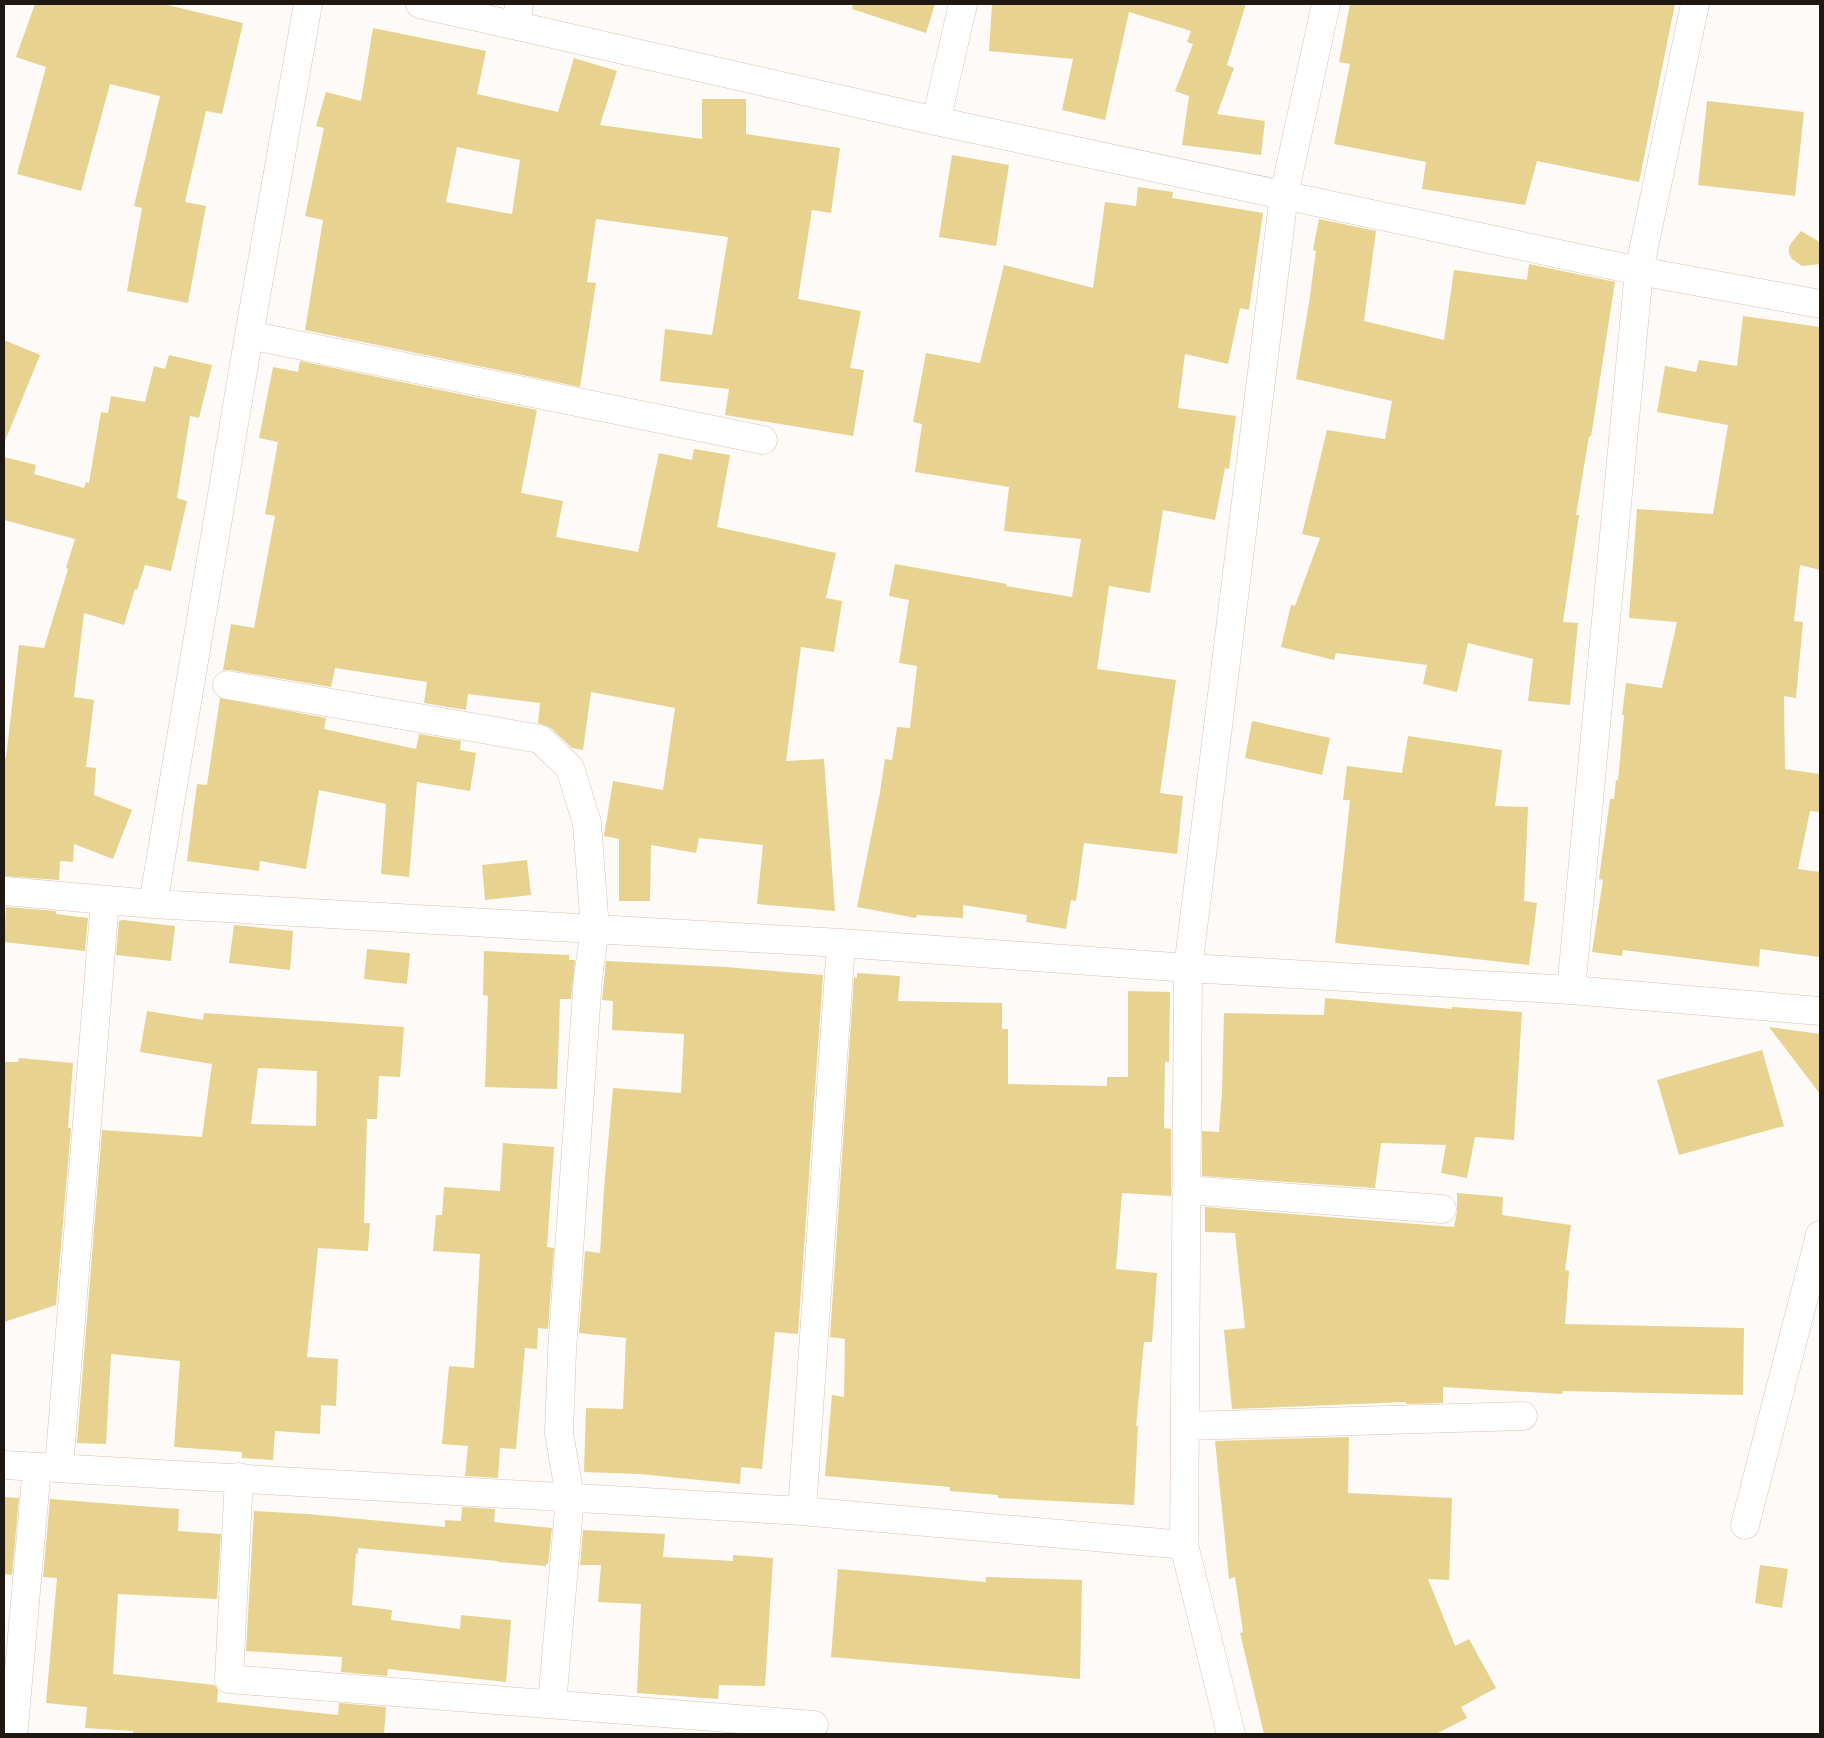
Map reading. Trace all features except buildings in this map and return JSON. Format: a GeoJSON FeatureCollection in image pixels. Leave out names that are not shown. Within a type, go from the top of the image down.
{"type":"FeatureCollection","features":[{"type":"Feature","properties":{"kind":"street"},"geometry":{"type":"LineString","coordinates":[[153,904],[249,335],[308,4]]}},
{"type":"Feature","properties":{"kind":"street"},"geometry":{"type":"LineString","coordinates":[[420,4],[518,15],[936,121],[1639,271],[1820,304]]}},
{"type":"Feature","properties":{"kind":"street"},"geometry":{"type":"LineString","coordinates":[[936,121],[963,4]]}},
{"type":"Feature","properties":{"kind":"street"},"geometry":{"type":"LineString","coordinates":[[1231,1734],[1184,1545],[1188,968],[1284,196],[1326,4]]}},
{"type":"Feature","properties":{"kind":"street"},"geometry":{"type":"LineString","coordinates":[[1571,990],[1639,271],[1695,4]]}},
{"type":"Feature","properties":{"kind":"street"},"geometry":{"type":"LineString","coordinates":[[249,335],[763,440]]}},
{"type":"Feature","properties":{"kind":"street"},"geometry":{"type":"LineString","coordinates":[[227,685],[540,739],[570,768],[587,823],[595,929],[588,977],[562,1352],[559,1433],[570,1497],[552,1704]]}},
{"type":"Feature","properties":{"kind":"street"},"geometry":{"type":"LineString","coordinates":[[4,891],[153,904],[841,942],[1188,968],[1571,990],[1820,1011]]}},
{"type":"Feature","properties":{"kind":"street"},"geometry":{"type":"LineString","coordinates":[[14,1727],[48,1467],[106,901]]}},
{"type":"Feature","properties":{"kind":"street"},"geometry":{"type":"LineString","coordinates":[[802,1511],[841,942]]}},
{"type":"Feature","properties":{"kind":"street"},"geometry":{"type":"LineString","coordinates":[[1186,1190],[1442,1210]]}},
{"type":"Feature","properties":{"kind":"street"},"geometry":{"type":"LineString","coordinates":[[1745,1525],[1820,1235]]}},
{"type":"Feature","properties":{"kind":"street"},"geometry":{"type":"LineString","coordinates":[[1185,1426],[1523,1416]]}},
{"type":"Feature","properties":{"kind":"street"},"geometry":{"type":"LineString","coordinates":[[4,1465],[802,1511],[1184,1545]]}},
{"type":"Feature","properties":{"kind":"street"},"geometry":{"type":"LineString","coordinates":[[238,1477],[229,1679],[814,1725]]}}]}
